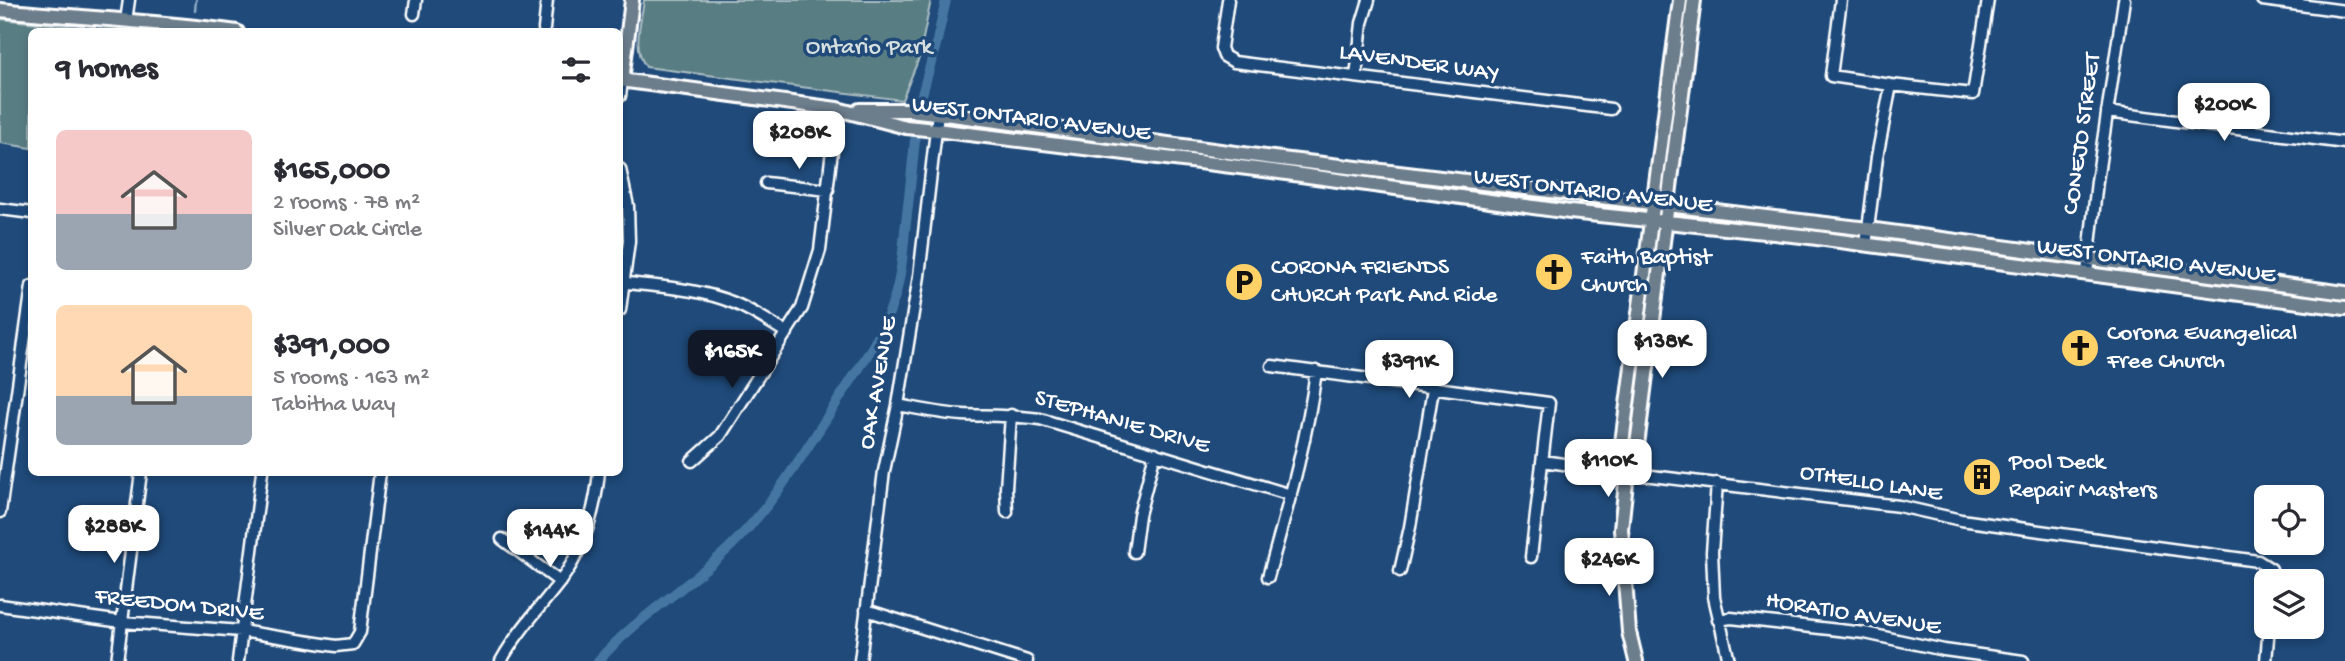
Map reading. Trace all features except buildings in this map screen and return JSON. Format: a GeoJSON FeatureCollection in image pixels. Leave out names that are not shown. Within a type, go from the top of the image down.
{"type":"FeatureCollection","features":[{"type":"Feature","properties":{"kind":"main road"},"geometry":{"type":"LineString","coordinates":[[623,66],[632,0]]}},
{"type":"Feature","properties":{"kind":"main road"},"geometry":{"type":"LineString","coordinates":[[1627,473],[1620,458],[1680,0]]}},
{"type":"Feature","properties":{"kind":"main road"},"geometry":{"type":"LineString","coordinates":[[1636,661],[1629,632],[1621,529],[1627,473],[1635,461],[1694,0]]}},
{"type":"Feature","properties":{"kind":"main road"},"geometry":{"type":"LineString","coordinates":[[0,10],[192,28]]}},
{"type":"Feature","properties":{"kind":"main road","name":"WEST ONTARIO AVENUE"},"geometry":{"type":"LineString","coordinates":[[623,81],[837,109],[938,113],[1273,158],[1868,229],[2345,293]]}},
{"type":"Feature","properties":{"kind":"main road","name":"WEST ONTARIO AVENUE"},"geometry":{"type":"LineString","coordinates":[[837,109],[906,127],[1204,162],[1570,212],[1802,236],[2345,308]]}},
{"type":"Feature","properties":{"kind":"street"},"geometry":{"type":"LineString","coordinates":[[126,21],[129,0]]}},
{"type":"Feature","properties":{"kind":"street"},"geometry":{"type":"LineString","coordinates":[[414,14],[416,0]]}},
{"type":"Feature","properties":{"kind":"street"},"geometry":{"type":"LineString","coordinates":[[544,28],[547,0]]}},
{"type":"Feature","properties":{"kind":"street","name":"LAVENDER WAY"},"geometry":{"type":"LineString","coordinates":[[1228,0],[1222,48],[1224,56],[1234,62],[1611,109]]}},
{"type":"Feature","properties":{"kind":"street"},"geometry":{"type":"LineString","coordinates":[[1356,77],[1362,23],[1369,0]]}},
{"type":"Feature","properties":{"kind":"street"},"geometry":{"type":"LineString","coordinates":[[1841,0],[1831,76],[1973,94],[1987,0]]}},
{"type":"Feature","properties":{"kind":"street","name":"CONEJO STREET"},"geometry":{"type":"LineString","coordinates":[[2087,273],[2124,0]]}},
{"type":"Feature","properties":{"kind":"street"},"geometry":{"type":"LineString","coordinates":[[2270,0],[2345,11]]}},
{"type":"Feature","properties":{"kind":"street"},"geometry":{"type":"LineString","coordinates":[[1866,245],[1877,158],[1891,85]]}},
{"type":"Feature","properties":{"kind":"street"},"geometry":{"type":"LineString","coordinates":[[692,461],[720,436],[802,307],[814,276],[825,222],[837,109]]}},
{"type":"Feature","properties":{"kind":"street","name":"OAK AVENUE"},"geometry":{"type":"LineString","coordinates":[[860,661],[884,471],[898,405],[919,276],[938,113]]}},
{"type":"Feature","properties":{"kind":"street"},"geometry":{"type":"LineString","coordinates":[[2107,113],[2345,143]]}},
{"type":"Feature","properties":{"kind":"street"},"geometry":{"type":"LineString","coordinates":[[623,183],[628,206],[629,241],[623,272]]}},
{"type":"Feature","properties":{"kind":"street"},"geometry":{"type":"LineString","coordinates":[[766,183],[828,190]]}},
{"type":"Feature","properties":{"kind":"street"},"geometry":{"type":"LineString","coordinates":[[0,209],[28,212]]}},
{"type":"Feature","properties":{"kind":"street"},"geometry":{"type":"LineString","coordinates":[[623,282],[716,297],[749,310],[787,333]]}},
{"type":"Feature","properties":{"kind":"street"},"geometry":{"type":"LineString","coordinates":[[0,512],[28,314]]}},
{"type":"Feature","properties":{"kind":"street"},"geometry":{"type":"LineString","coordinates":[[1272,366],[1549,403],[1531,557]]}},
{"type":"Feature","properties":{"kind":"street"},"geometry":{"type":"LineString","coordinates":[[1268,577],[1291,495],[1311,410],[1317,371]]}},
{"type":"Feature","properties":{"kind":"street"},"geometry":{"type":"LineString","coordinates":[[1400,571],[1433,388]]}},
{"type":"Feature","properties":{"kind":"street","name":"STEPHANIE DRIVE"},"geometry":{"type":"LineString","coordinates":[[898,405],[931,412],[1011,415],[1060,424],[1291,495]]}},
{"type":"Feature","properties":{"kind":"street"},"geometry":{"type":"LineString","coordinates":[[1007,512],[1011,415]]}},
{"type":"Feature","properties":{"kind":"street"},"geometry":{"type":"LineString","coordinates":[[1134,552],[1139,515],[1155,453]]}},
{"type":"Feature","properties":{"kind":"street","name":"OTHELLO LANE"},"geometry":{"type":"LineString","coordinates":[[1542,460],[1899,506],[1961,520],[2258,561],[2271,569]]}},
{"type":"Feature","properties":{"kind":"street"},"geometry":{"type":"LineString","coordinates":[[117,661],[140,476]]}},
{"type":"Feature","properties":{"kind":"street"},"geometry":{"type":"LineString","coordinates":[[238,661],[261,476]]}},
{"type":"Feature","properties":{"kind":"street","name":"FREEDOM DRIVE"},"geometry":{"type":"LineString","coordinates":[[0,605],[122,622],[241,631],[336,646],[353,644],[360,632],[380,476]]}},
{"type":"Feature","properties":{"kind":"street"},"geometry":{"type":"LineString","coordinates":[[500,661],[531,615],[560,582],[582,546],[595,506],[599,476]]}},
{"type":"Feature","properties":{"kind":"street"},"geometry":{"type":"LineString","coordinates":[[1717,483],[1712,552],[1714,597],[1729,661]]}},
{"type":"Feature","properties":{"kind":"street"},"geometry":{"type":"LineString","coordinates":[[502,539],[560,582]]}},
{"type":"Feature","properties":{"kind":"street"},"geometry":{"type":"LineString","coordinates":[[866,610],[1027,661]]}},
{"type":"Feature","properties":{"kind":"street","name":"HORATIO AVENUE"},"geometry":{"type":"LineString","coordinates":[[1718,620],[1731,618],[1865,633],[1944,650],[2023,661]]}},
{"type":"Feature","properties":{"kind":"street"},"geometry":{"type":"LineString","coordinates":[[2266,661],[2268,639]]}},
{"type":"Feature","properties":{"kind":"green space","name":"Ontario Park"},"geometry":{"type":"Polygon","coordinates":[[[644,0],[931,0],[919,58],[902,100],[646,67],[638,43],[644,0]]]}},
{"type":"Feature","properties":{"kind":"green space"},"geometry":{"type":"Polygon","coordinates":[[[0,19],[86,28],[28,28],[28,148],[0,143],[0,19]]]}},
{"type":"Feature","properties":{"kind":"waterway"},"geometry":{"type":"LineString","coordinates":[[195,11],[196,0]]}},
{"type":"Feature","properties":{"kind":"waterway"},"geometry":{"type":"LineString","coordinates":[[921,98],[946,0]]}},
{"type":"Feature","properties":{"kind":"waterway"},"geometry":{"type":"LineString","coordinates":[[598,661],[629,630],[715,561],[746,530],[787,478],[868,354],[889,313],[898,282],[915,140]]}},
{"type":"Feature","properties":{"kind":"place","name":"Faith Baptist Church"},"geometry":{"type":"Point","coordinates":[1554,272]}},
{"type":"Feature","properties":{"kind":"place","name":"CORONA FRIENDS CHURCH Park And Ride"},"geometry":{"type":"Point","coordinates":[1244,282]}},
{"type":"Feature","properties":{"kind":"place","name":"Corona Evangelical Free Church"},"geometry":{"type":"Point","coordinates":[2080,348]}},
{"type":"Feature","properties":{"kind":"place","name":"Pool Deck Repair Masters"},"geometry":{"type":"Point","coordinates":[1982,477]}}]}
